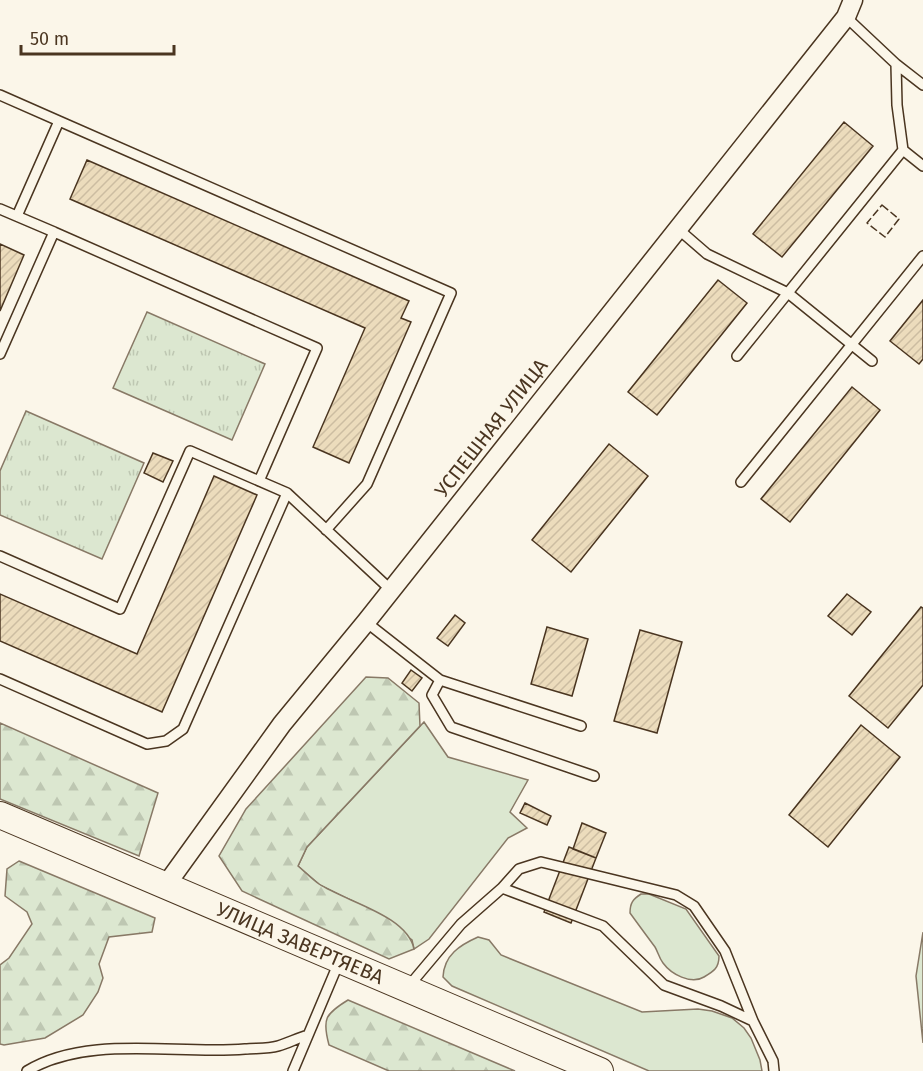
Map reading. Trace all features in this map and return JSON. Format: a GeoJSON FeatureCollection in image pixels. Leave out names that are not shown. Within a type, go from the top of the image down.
{"type":"FeatureCollection","features":[{"type":"Feature","properties":{"kind":"main road","name":"УЛИЦА ЗАВЕРТЯЕВА"},"geometry":{"type":"LineString","coordinates":[[0,815],[600,1071]]}},
{"type":"Feature","properties":{"kind":"street","name":"УСПЕШНАЯ УЛИЦА"},"geometry":{"type":"LineString","coordinates":[[166,885],[282,724],[366,622],[849,8]]}},
{"type":"Feature","properties":{"kind":"lane"},"geometry":{"type":"LineString","coordinates":[[849,8],[896,64],[923,85]]}},
{"type":"Feature","properties":{"kind":"lane"},"geometry":{"type":"LineString","coordinates":[[896,64],[897,105],[903,150],[923,166]]}},
{"type":"Feature","properties":{"kind":"lane"},"geometry":{"type":"LineString","coordinates":[[0,95],[451,293],[367,484],[326,530]]}},
{"type":"Feature","properties":{"kind":"lane"},"geometry":{"type":"LineString","coordinates":[[17,216],[59,121]]}},
{"type":"Feature","properties":{"kind":"lane"},"geometry":{"type":"LineString","coordinates":[[737,356],[903,150]]}},
{"type":"Feature","properties":{"kind":"lane"},"geometry":{"type":"LineString","coordinates":[[0,209],[317,348],[259,481]]}},
{"type":"Feature","properties":{"kind":"lane"},"geometry":{"type":"LineString","coordinates":[[677,228],[706,254],[788,293],[872,361]]}},
{"type":"Feature","properties":{"kind":"lane"},"geometry":{"type":"LineString","coordinates":[[0,354],[54,232]]}},
{"type":"Feature","properties":{"kind":"lane"},"geometry":{"type":"LineString","coordinates":[[741,482],[923,256]]}},
{"type":"Feature","properties":{"kind":"lane"},"geometry":{"type":"LineString","coordinates":[[0,556],[120,609],[190,451],[287,493],[391,590]]}},
{"type":"Feature","properties":{"kind":"lane"},"geometry":{"type":"LineString","coordinates":[[0,679],[147,744],[166,741],[183,729],[287,493]]}},
{"type":"Feature","properties":{"kind":"lane"},"geometry":{"type":"LineString","coordinates":[[366,622],[440,680],[581,726]]}},
{"type":"Feature","properties":{"kind":"lane"},"geometry":{"type":"LineString","coordinates":[[440,680],[432,695],[451,727],[594,776]]}},
{"type":"Feature","properties":{"kind":"lane"},"geometry":{"type":"LineString","coordinates":[[407,988],[461,924],[502,888],[519,869],[541,862],[676,895],[694,906],[725,951],[753,1021],[773,1061],[774,1071]]}},
{"type":"Feature","properties":{"kind":"lane"},"geometry":{"type":"LineString","coordinates":[[502,888],[603,926],[664,985],[722,1006],[753,1021]]}},
{"type":"Feature","properties":{"kind":"lane"},"geometry":{"type":"LineString","coordinates":[[293,1071],[340,960]]}},
{"type":"Feature","properties":{"kind":"lane"},"geometry":{"type":"LineString","coordinates":[[27,1071],[54,1058],[82,1052],[122,1049],[234,1050],[276,1047],[308,1035]]}},
{"type":"Feature","properties":{"kind":"green space"},"geometry":{"type":"Polygon","coordinates":[[[147,312],[265,364],[232,440],[113,388],[147,312]]]}},
{"type":"Feature","properties":{"kind":"green space"},"geometry":{"type":"Polygon","coordinates":[[[26,411],[144,463],[102,559],[0,515],[0,471],[26,411]]]}},
{"type":"Feature","properties":{"kind":"green space"},"geometry":{"type":"Polygon","coordinates":[[[366,677],[388,678],[419,703],[420,726],[307,847],[298,866],[319,884],[388,918],[400,927],[409,937],[414,949],[389,959],[242,891],[219,856],[246,809],[366,677]]]}},
{"type":"Feature","properties":{"kind":"green space"},"geometry":{"type":"Polygon","coordinates":[[[424,722],[448,757],[528,780],[510,812],[527,828],[508,838],[429,939],[414,949],[412,940],[373,911],[320,885],[298,866],[307,847],[424,722]]]}},
{"type":"Feature","properties":{"kind":"green space"},"geometry":{"type":"Polygon","coordinates":[[[0,723],[158,793],[139,856],[0,799],[0,723]]]}},
{"type":"Feature","properties":{"kind":"green space"},"geometry":{"type":"Polygon","coordinates":[[[19,861],[155,918],[152,932],[109,937],[99,964],[103,978],[98,992],[83,1015],[45,1038],[4,1045],[0,1044],[0,965],[9,958],[32,924],[27,912],[5,896],[7,869],[19,861]]]}},
{"type":"Feature","properties":{"kind":"green space"},"geometry":{"type":"Polygon","coordinates":[[[641,894],[649,894],[686,909],[719,956],[718,964],[713,971],[693,980],[676,974],[667,967],[630,913],[632,902],[641,894]]]}},
{"type":"Feature","properties":{"kind":"green space"},"geometry":{"type":"Polygon","coordinates":[[[923,932],[923,1043],[916,976],[923,932]]]}},
{"type":"Feature","properties":{"kind":"green space"},"geometry":{"type":"Polygon","coordinates":[[[478,937],[489,940],[501,955],[642,1012],[698,1009],[732,1018],[744,1028],[751,1038],[762,1071],[649,1071],[452,986],[443,977],[446,963],[459,947],[478,937]]]}},
{"type":"Feature","properties":{"kind":"green space"},"geometry":{"type":"Polygon","coordinates":[[[348,1000],[515,1071],[389,1071],[329,1045],[326,1029],[327,1018],[334,1009],[348,1000]]]}},
{"type":"Feature","properties":{"kind":"building"},"geometry":{"type":"Polygon","coordinates":[[[844,122],[873,146],[782,257],[753,234],[844,122]]]}},
{"type":"Feature","properties":{"kind":"building"},"geometry":{"type":"Polygon","coordinates":[[[87,160],[409,301],[401,318],[411,322],[349,463],[313,447],[365,328],[70,199],[87,160]]]}},
{"type":"Feature","properties":{"kind":"building"},"geometry":{"type":"Polygon","coordinates":[[[0,244],[24,255],[0,311],[0,244]]]}},
{"type":"Feature","properties":{"kind":"building"},"geometry":{"type":"Polygon","coordinates":[[[718,280],[747,303],[657,415],[628,392],[718,280]]]}},
{"type":"Feature","properties":{"kind":"building"},"geometry":{"type":"Polygon","coordinates":[[[923,300],[923,359],[919,364],[890,341],[923,300]]]}},
{"type":"Feature","properties":{"kind":"building"},"geometry":{"type":"Polygon","coordinates":[[[852,387],[880,410],[790,522],[761,499],[852,387]]]}},
{"type":"Feature","properties":{"kind":"building"},"geometry":{"type":"Polygon","coordinates":[[[609,444],[648,476],[571,572],[532,540],[609,444]]]}},
{"type":"Feature","properties":{"kind":"building"},"geometry":{"type":"Polygon","coordinates":[[[153,453],[173,461],[163,482],[144,473],[153,453]]]}},
{"type":"Feature","properties":{"kind":"building"},"geometry":{"type":"Polygon","coordinates":[[[214,476],[257,495],[162,712],[0,641],[0,594],[137,654],[214,476]]]}},
{"type":"Feature","properties":{"kind":"building"},"geometry":{"type":"Polygon","coordinates":[[[847,594],[871,612],[852,635],[828,616],[847,594]]]}},
{"type":"Feature","properties":{"kind":"building"},"geometry":{"type":"Polygon","coordinates":[[[921,607],[923,608],[923,685],[888,728],[849,696],[921,607]]]}},
{"type":"Feature","properties":{"kind":"building"},"geometry":{"type":"Polygon","coordinates":[[[455,615],[465,623],[448,646],[437,638],[455,615]]]}},
{"type":"Feature","properties":{"kind":"building"},"geometry":{"type":"Polygon","coordinates":[[[547,627],[588,639],[572,696],[531,684],[547,627]]]}},
{"type":"Feature","properties":{"kind":"building"},"geometry":{"type":"Polygon","coordinates":[[[640,630],[682,642],[657,733],[614,721],[640,630]]]}},
{"type":"Feature","properties":{"kind":"building"},"geometry":{"type":"Polygon","coordinates":[[[411,670],[422,678],[412,691],[402,683],[411,670]]]}},
{"type":"Feature","properties":{"kind":"building"},"geometry":{"type":"Polygon","coordinates":[[[861,725],[900,757],[828,847],[789,815],[861,725]]]}},
{"type":"Feature","properties":{"kind":"building"},"geometry":{"type":"Polygon","coordinates":[[[525,803],[551,816],[547,825],[520,813],[525,803]]]}},
{"type":"Feature","properties":{"kind":"building"},"geometry":{"type":"Polygon","coordinates":[[[582,823],[606,833],[596,858],[573,849],[582,823]]]}},
{"type":"Feature","properties":{"kind":"building"},"geometry":{"type":"Polygon","coordinates":[[[569,847],[596,858],[571,923],[544,912],[569,847]]]}},
{"type":"Feature","properties":{"kind":"fence"},"geometry":{"type":"LineString","coordinates":[[882,205],[899,219],[885,237],[867,223],[882,205]]}}]}
